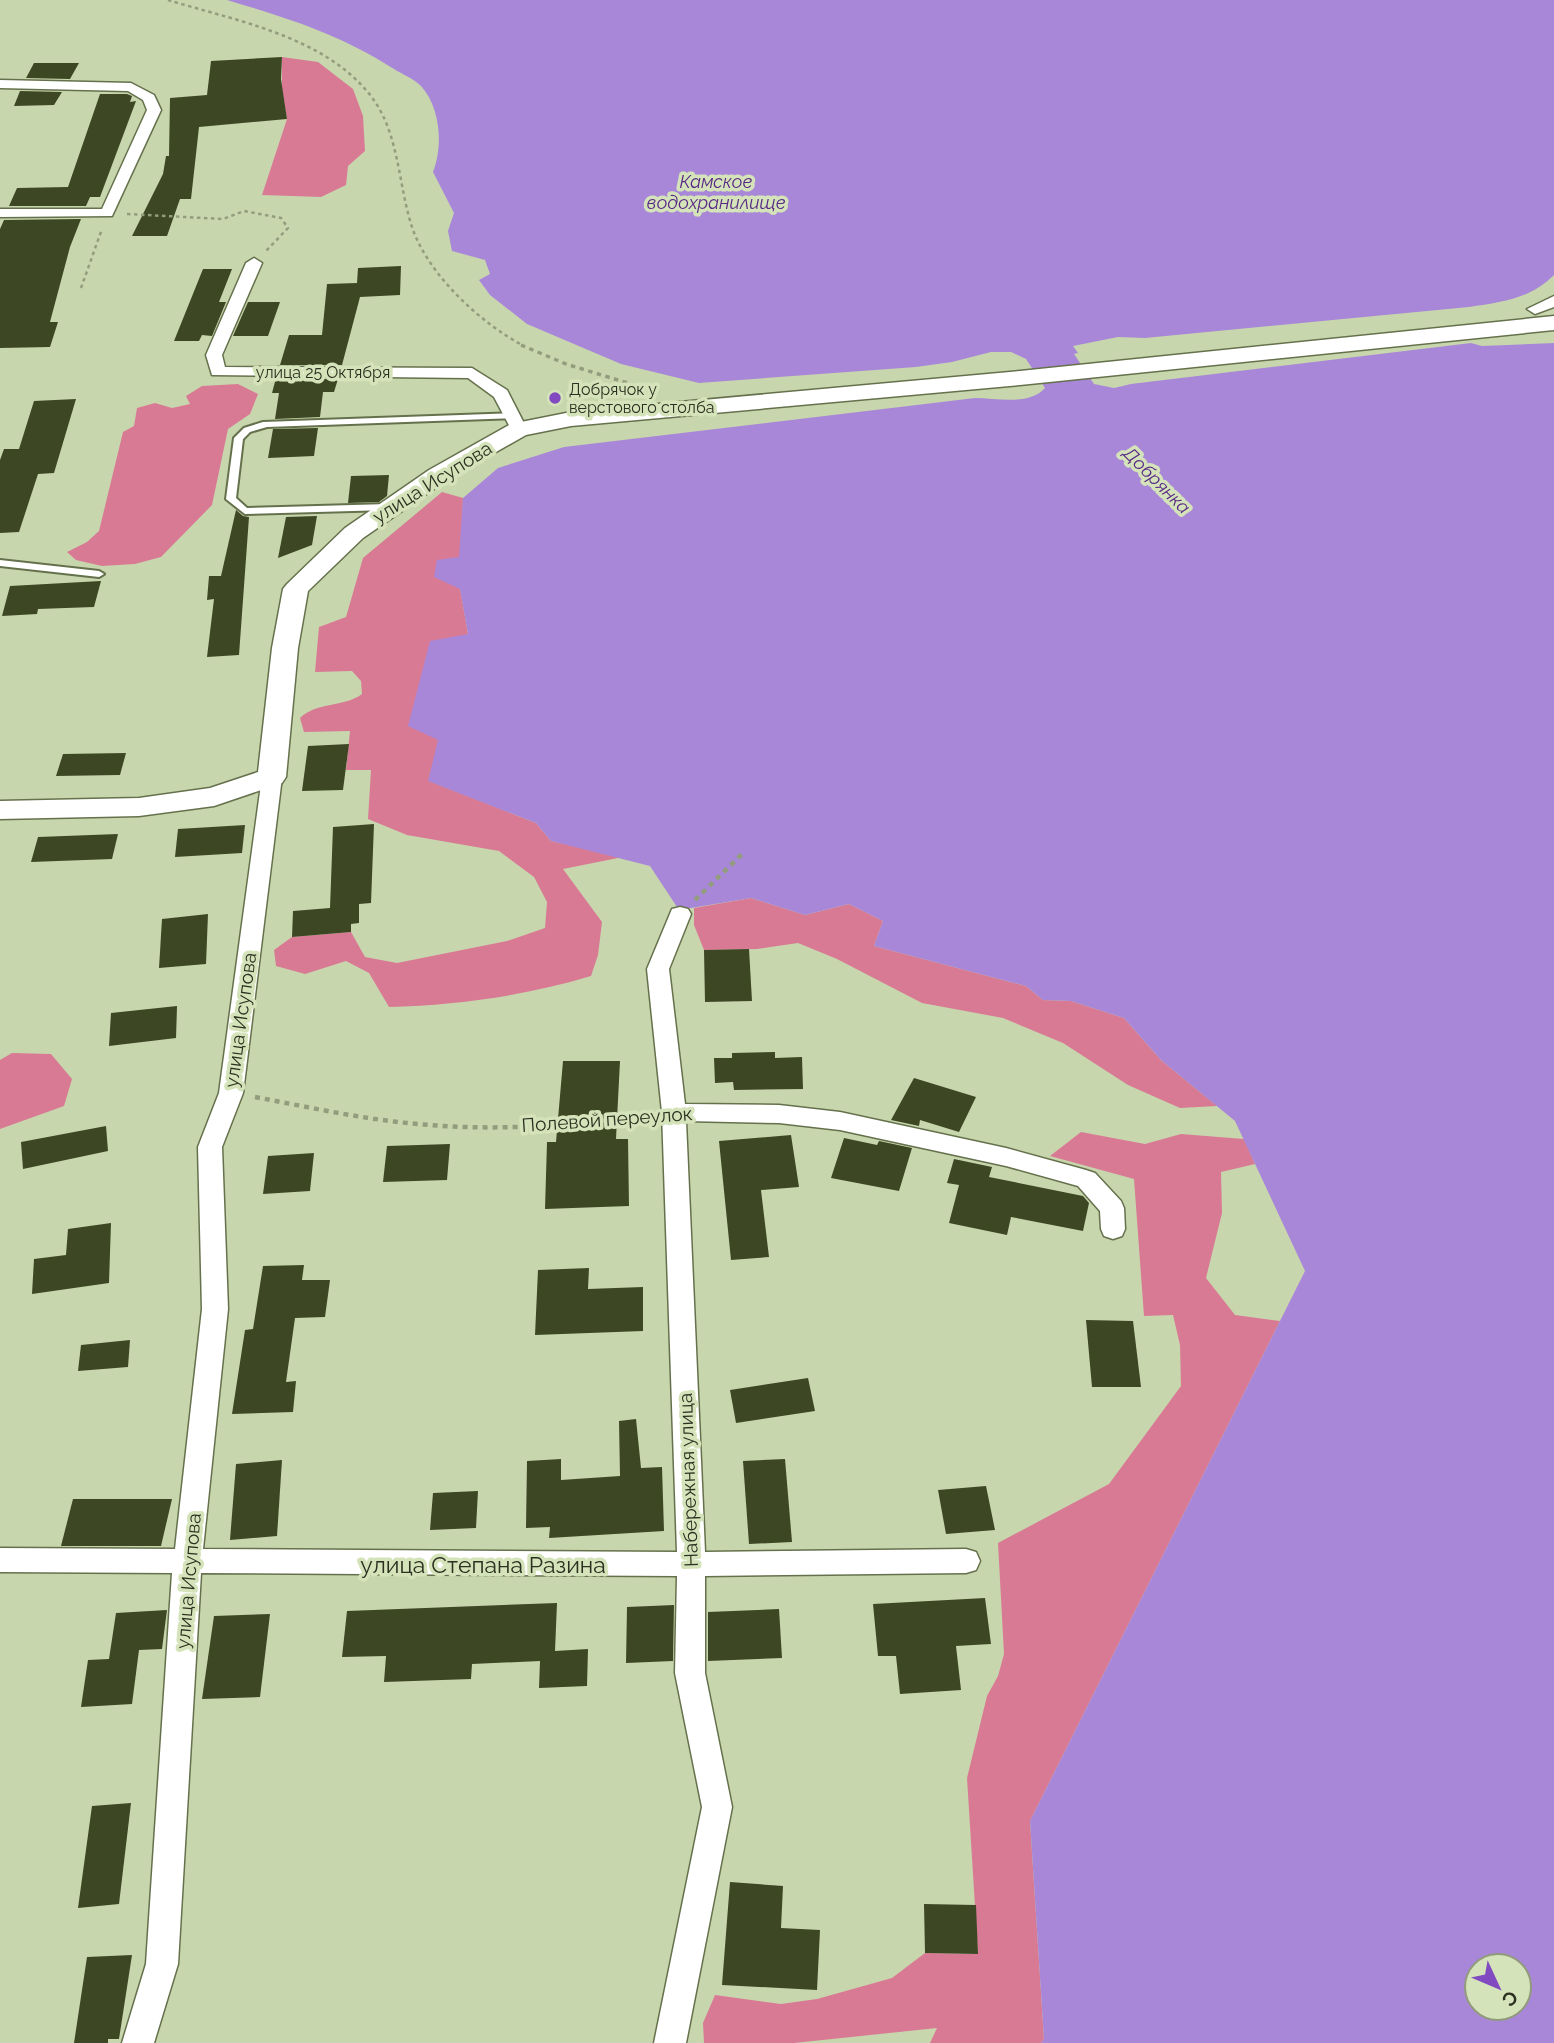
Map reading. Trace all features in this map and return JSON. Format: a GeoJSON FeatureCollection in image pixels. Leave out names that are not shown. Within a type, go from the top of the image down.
{"type":"FeatureCollection","features":[{"type":"Feature","properties":{"kind":"street"},"geometry":{"type":"LineString","coordinates":[[0,84],[131,87],[149,98],[154,110],[107,213],[0,214]]}},
{"type":"Feature","properties":{"kind":"street","name":"улица 25 Октября"},"geometry":{"type":"LineString","coordinates":[[254,263],[214,355],[218,372],[472,373],[501,394],[516,422]]}},
{"type":"Feature","properties":{"kind":"street"},"geometry":{"type":"LineString","coordinates":[[1535,309],[1554,301]]}},
{"type":"Feature","properties":{"kind":"street","name":"улица Исупова"},"geometry":{"type":"LineString","coordinates":[[138,2043],[162,1964],[187,1563],[215,1310],[210,1147],[231,1093],[272,777],[285,648],[296,589],[354,533],[516,422],[1020,377],[1554,323]]}},
{"type":"Feature","properties":{"kind":"street"},"geometry":{"type":"LineString","coordinates":[[0,810],[139,807],[214,797],[272,777]]}},
{"type":"Feature","properties":{"kind":"street","name":"Набережная улица"},"geometry":{"type":"LineString","coordinates":[[670,2043],[717,1807],[690,1673],[691,1564],[674,1112],[658,969],[680,914]]}},
{"type":"Feature","properties":{"kind":"street","name":"Полевой переулок"},"geometry":{"type":"LineString","coordinates":[[674,1112],[779,1114],[840,1121],[1006,1157],[1086,1179],[1112,1208],[1113,1229]]}},
{"type":"Feature","properties":{"kind":"street","name":"улица Степана Разина"},"geometry":{"type":"LineString","coordinates":[[0,1560],[691,1564],[966,1561]]}},
{"type":"Feature","properties":{"kind":"lane"},"geometry":{"type":"LineString","coordinates":[[389,507],[245,511],[231,499],[239,438],[247,430],[266,424],[516,422]]}},
{"type":"Feature","properties":{"kind":"lane"},"geometry":{"type":"LineString","coordinates":[[0,563],[99,574]]}},
{"type":"Feature","properties":{"kind":"path"},"geometry":{"type":"LineString","coordinates":[[168,0],[302,45],[341,67],[365,88],[382,113],[392,140],[410,222],[425,254],[474,313],[490,326],[548,358],[578,370],[650,390]]}},
{"type":"Feature","properties":{"kind":"path"},"geometry":{"type":"LineString","coordinates":[[81,288],[107,213],[223,219],[244,211],[281,218],[288,228],[254,263]]}},
{"type":"Feature","properties":{"kind":"path"},"geometry":{"type":"LineString","coordinates":[[680,914],[742,854]]}},
{"type":"Feature","properties":{"kind":"path","name":"Полевой переулок"},"geometry":{"type":"LineString","coordinates":[[231,1093],[398,1122],[468,1127],[578,1125],[674,1112]]}},
{"type":"Feature","properties":{"kind":"shaded area"},"geometry":{"type":"Polygon","coordinates":[[[282,57],[318,62],[353,89],[363,116],[365,151],[348,166],[346,185],[321,197],[262,195],[287,119],[282,88],[282,57]]]}},
{"type":"Feature","properties":{"kind":"shaded area"},"geometry":{"type":"Polygon","coordinates":[[[238,384],[258,394],[250,414],[228,429],[212,505],[161,557],[135,564],[102,566],[76,560],[67,552],[87,542],[99,531],[123,432],[134,426],[137,408],[155,403],[172,408],[190,404],[186,396],[202,386],[238,384]]]}},
{"type":"Feature","properties":{"kind":"shaded area"},"geometry":{"type":"Polygon","coordinates":[[[442,492],[463,498],[460,588],[468,634],[429,781],[536,823],[551,841],[623,857],[563,869],[602,922],[598,955],[591,976],[491,998],[389,1007],[369,973],[346,961],[305,974],[276,966],[274,950],[292,937],[351,932],[365,957],[397,963],[507,941],[545,928],[547,902],[534,877],[499,851],[407,835],[368,819],[371,770],[346,770],[350,731],[304,732],[300,718],[315,709],[347,701],[362,694],[361,681],[352,671],[315,672],[319,627],[346,617],[363,558],[442,492]]]}},
{"type":"Feature","properties":{"kind":"shaded area"},"geometry":{"type":"Polygon","coordinates":[[[751,898],[805,915],[849,904],[883,921],[874,946],[1026,986],[1043,1000],[1071,1001],[1124,1018],[1161,1060],[1217,1106],[1180,1108],[1128,1085],[1063,1043],[1003,1018],[922,1003],[837,959],[798,943],[757,949],[704,950],[694,925],[694,908],[751,898]]]}},
{"type":"Feature","properties":{"kind":"shaded area"},"geometry":{"type":"Polygon","coordinates":[[[12,1053],[51,1054],[72,1079],[64,1106],[0,1129],[0,1060],[12,1053]]]}},
{"type":"Feature","properties":{"kind":"shaded area"},"geometry":{"type":"Polygon","coordinates":[[[1081,1132],[1145,1144],[1181,1134],[1244,1139],[1255,1164],[1221,1172],[1222,1213],[1206,1278],[1235,1315],[1280,1321],[1030,1821],[1044,2039],[1041,2043],[930,2043],[937,2028],[794,2043],[704,2043],[703,2023],[715,1995],[781,2004],[817,1999],[892,1978],[925,1953],[978,1954],[967,1778],[987,1696],[998,1676],[1004,1654],[998,1543],[1109,1484],[1181,1386],[1180,1345],[1173,1315],[1144,1316],[1134,1179],[1050,1156],[1081,1132]]]}},
{"type":"Feature","properties":{"kind":"water"},"geometry":{"type":"Polygon","coordinates":[[[227,0],[1554,0],[1554,275],[1545,283],[1515,298],[1469,307],[1145,338],[1118,337],[1073,346],[1078,353],[1074,354],[1094,384],[1114,388],[1471,343],[1482,346],[1554,343],[1554,2043],[1041,2043],[1044,2039],[1030,1821],[1305,1271],[1235,1121],[1161,1060],[1124,1018],[1071,1001],[1043,1000],[1026,986],[874,946],[883,921],[849,904],[805,915],[751,898],[679,910],[650,866],[551,841],[536,823],[428,781],[438,740],[408,726],[430,641],[468,634],[460,589],[434,577],[437,560],[459,557],[463,498],[498,468],[564,447],[975,398],[1022,399],[1038,394],[1045,388],[1026,359],[1011,352],[991,352],[952,362],[916,367],[699,383],[621,364],[527,324],[490,295],[479,280],[490,274],[485,260],[452,251],[448,231],[454,213],[433,172],[439,140],[436,116],[428,95],[411,79],[354,46],[292,21],[227,0]]]}},
{"type":"Feature","properties":{"kind":"building"},"geometry":{"type":"Polygon","coordinates":[[[282,57],[281,79],[287,119],[199,127],[191,199],[180,199],[167,236],[132,236],[163,174],[166,156],[169,156],[170,98],[207,95],[211,61],[282,57]]]}},
{"type":"Feature","properties":{"kind":"building"},"geometry":{"type":"Polygon","coordinates":[[[34,63],[79,63],[70,79],[26,78],[34,63]]]}},
{"type":"Feature","properties":{"kind":"building"},"geometry":{"type":"Polygon","coordinates":[[[20,91],[62,92],[54,105],[14,106],[20,91]]]}},
{"type":"Feature","properties":{"kind":"building"},"geometry":{"type":"Polygon","coordinates":[[[100,94],[127,94],[132,96],[130,102],[136,101],[100,197],[90,197],[86,206],[9,206],[17,188],[68,187],[100,94]]]}},
{"type":"Feature","properties":{"kind":"building"},"geometry":{"type":"Polygon","coordinates":[[[81,219],[70,247],[50,322],[58,322],[50,347],[0,348],[0,229],[4,220],[81,219]]]}},
{"type":"Feature","properties":{"kind":"building"},"geometry":{"type":"Polygon","coordinates":[[[401,266],[400,295],[360,297],[342,365],[280,365],[289,335],[322,335],[327,284],[357,283],[358,268],[401,266]]]}},
{"type":"Feature","properties":{"kind":"building"},"geometry":{"type":"Polygon","coordinates":[[[203,269],[232,269],[219,302],[226,302],[212,336],[202,335],[199,341],[174,341],[203,269]]]}},
{"type":"Feature","properties":{"kind":"building"},"geometry":{"type":"Polygon","coordinates":[[[248,302],[280,302],[268,336],[233,336],[248,302]]]}},
{"type":"Feature","properties":{"kind":"building"},"geometry":{"type":"Polygon","coordinates":[[[276,378],[338,379],[334,392],[323,392],[320,417],[275,419],[279,393],[272,393],[276,378]]]}},
{"type":"Feature","properties":{"kind":"building"},"geometry":{"type":"Polygon","coordinates":[[[76,399],[54,473],[38,474],[19,532],[0,533],[0,460],[4,449],[19,449],[34,401],[76,399]]]}},
{"type":"Feature","properties":{"kind":"building"},"geometry":{"type":"Polygon","coordinates":[[[318,428],[314,456],[268,458],[273,429],[318,428]]]}},
{"type":"Feature","properties":{"kind":"building"},"geometry":{"type":"Polygon","coordinates":[[[389,475],[387,496],[379,502],[348,503],[351,476],[389,475]]]}},
{"type":"Feature","properties":{"kind":"building"},"geometry":{"type":"Polygon","coordinates":[[[236,510],[249,517],[239,655],[207,657],[214,599],[207,600],[209,576],[221,576],[236,510]]]}},
{"type":"Feature","properties":{"kind":"building"},"geometry":{"type":"Polygon","coordinates":[[[317,516],[312,545],[278,558],[286,517],[317,516]]]}},
{"type":"Feature","properties":{"kind":"building"},"geometry":{"type":"Polygon","coordinates":[[[101,581],[94,607],[38,609],[37,614],[2,616],[10,586],[101,581]]]}},
{"type":"Feature","properties":{"kind":"building"},"geometry":{"type":"Polygon","coordinates":[[[349,744],[343,790],[302,791],[308,746],[349,744]]]}},
{"type":"Feature","properties":{"kind":"building"},"geometry":{"type":"Polygon","coordinates":[[[126,753],[120,775],[56,776],[63,754],[126,753]]]}},
{"type":"Feature","properties":{"kind":"building"},"geometry":{"type":"Polygon","coordinates":[[[374,824],[371,903],[359,904],[359,923],[351,924],[351,932],[292,937],[293,911],[330,908],[333,827],[374,824]]]}},
{"type":"Feature","properties":{"kind":"building"},"geometry":{"type":"Polygon","coordinates":[[[245,825],[242,853],[175,857],[178,829],[245,825]]]}},
{"type":"Feature","properties":{"kind":"building"},"geometry":{"type":"Polygon","coordinates":[[[118,834],[112,859],[31,862],[38,837],[118,834]]]}},
{"type":"Feature","properties":{"kind":"building"},"geometry":{"type":"Polygon","coordinates":[[[208,914],[206,964],[159,968],[162,919],[208,914]]]}},
{"type":"Feature","properties":{"kind":"building"},"geometry":{"type":"Polygon","coordinates":[[[749,949],[752,1001],[705,1002],[704,950],[749,949]]]}},
{"type":"Feature","properties":{"kind":"building"},"geometry":{"type":"Polygon","coordinates":[[[177,1006],[176,1038],[109,1046],[111,1013],[177,1006]]]}},
{"type":"Feature","properties":{"kind":"building"},"geometry":{"type":"Polygon","coordinates":[[[775,1052],[775,1058],[802,1057],[803,1089],[734,1090],[733,1082],[715,1083],[714,1058],[732,1058],[732,1053],[775,1052]]]}},
{"type":"Feature","properties":{"kind":"building"},"geometry":{"type":"Polygon","coordinates":[[[563,1061],[620,1061],[616,1139],[628,1139],[629,1206],[545,1209],[547,1142],[556,1142],[563,1061]]]}},
{"type":"Feature","properties":{"kind":"building"},"geometry":{"type":"Polygon","coordinates":[[[914,1078],[976,1097],[959,1132],[920,1120],[919,1126],[891,1120],[914,1078]]]}},
{"type":"Feature","properties":{"kind":"building"},"geometry":{"type":"Polygon","coordinates":[[[106,1126],[108,1151],[23,1169],[21,1142],[106,1126]]]}},
{"type":"Feature","properties":{"kind":"building"},"geometry":{"type":"Polygon","coordinates":[[[791,1135],[799,1187],[761,1190],[769,1257],[731,1260],[719,1141],[791,1135]]]}},
{"type":"Feature","properties":{"kind":"building"},"geometry":{"type":"Polygon","coordinates":[[[844,1138],[877,1145],[879,1141],[912,1148],[899,1191],[831,1178],[844,1138]]]}},
{"type":"Feature","properties":{"kind":"building"},"geometry":{"type":"Polygon","coordinates":[[[450,1144],[447,1180],[383,1182],[387,1146],[450,1144]]]}},
{"type":"Feature","properties":{"kind":"building"},"geometry":{"type":"Polygon","coordinates":[[[314,1153],[310,1191],[263,1194],[268,1156],[314,1153]]]}},
{"type":"Feature","properties":{"kind":"building"},"geometry":{"type":"Polygon","coordinates":[[[954,1159],[992,1167],[989,1177],[1083,1196],[1089,1203],[1083,1231],[1011,1217],[1007,1235],[949,1223],[959,1185],[947,1183],[954,1159]]]}},
{"type":"Feature","properties":{"kind":"building"},"geometry":{"type":"Polygon","coordinates":[[[111,1223],[109,1283],[32,1294],[34,1259],[66,1255],[68,1229],[111,1223]]]}},
{"type":"Feature","properties":{"kind":"building"},"geometry":{"type":"Polygon","coordinates":[[[304,1265],[302,1280],[330,1280],[325,1317],[295,1318],[286,1382],[296,1381],[293,1412],[232,1414],[245,1330],[253,1329],[263,1266],[304,1265]]]}},
{"type":"Feature","properties":{"kind":"building"},"geometry":{"type":"Polygon","coordinates":[[[589,1268],[588,1289],[643,1287],[643,1331],[535,1335],[538,1270],[589,1268]]]}},
{"type":"Feature","properties":{"kind":"building"},"geometry":{"type":"Polygon","coordinates":[[[1086,1320],[1133,1321],[1141,1387],[1092,1387],[1086,1320]]]}},
{"type":"Feature","properties":{"kind":"building"},"geometry":{"type":"Polygon","coordinates":[[[130,1340],[128,1367],[78,1371],[81,1345],[130,1340]]]}},
{"type":"Feature","properties":{"kind":"building"},"geometry":{"type":"Polygon","coordinates":[[[808,1378],[815,1411],[736,1423],[730,1390],[808,1378]]]}},
{"type":"Feature","properties":{"kind":"building"},"geometry":{"type":"Polygon","coordinates":[[[636,1419],[641,1468],[662,1467],[664,1531],[549,1538],[550,1527],[526,1528],[527,1461],[561,1459],[561,1480],[620,1476],[619,1421],[636,1419]]]}},
{"type":"Feature","properties":{"kind":"building"},"geometry":{"type":"Polygon","coordinates":[[[785,1459],[792,1542],[749,1544],[743,1461],[785,1459]]]}},
{"type":"Feature","properties":{"kind":"building"},"geometry":{"type":"Polygon","coordinates":[[[282,1460],[277,1536],[230,1540],[236,1464],[282,1460]]]}},
{"type":"Feature","properties":{"kind":"building"},"geometry":{"type":"Polygon","coordinates":[[[986,1486],[995,1530],[946,1534],[938,1490],[986,1486]]]}},
{"type":"Feature","properties":{"kind":"building"},"geometry":{"type":"Polygon","coordinates":[[[478,1491],[476,1528],[430,1530],[433,1493],[478,1491]]]}},
{"type":"Feature","properties":{"kind":"building"},"geometry":{"type":"Polygon","coordinates":[[[73,1499],[172,1499],[161,1546],[61,1546],[73,1499]]]}},
{"type":"Feature","properties":{"kind":"building"},"geometry":{"type":"Polygon","coordinates":[[[985,1598],[991,1644],[956,1646],[961,1690],[900,1694],[896,1656],[878,1656],[873,1604],[985,1598]]]}},
{"type":"Feature","properties":{"kind":"building"},"geometry":{"type":"Polygon","coordinates":[[[557,1603],[555,1651],[588,1649],[587,1686],[539,1688],[540,1661],[472,1664],[471,1679],[384,1682],[386,1656],[342,1657],[347,1611],[557,1603]]]}},
{"type":"Feature","properties":{"kind":"building"},"geometry":{"type":"Polygon","coordinates":[[[674,1605],[673,1661],[626,1663],[627,1607],[674,1605]]]}},
{"type":"Feature","properties":{"kind":"building"},"geometry":{"type":"Polygon","coordinates":[[[779,1609],[782,1658],[708,1661],[708,1612],[779,1609]]]}},
{"type":"Feature","properties":{"kind":"building"},"geometry":{"type":"Polygon","coordinates":[[[167,1610],[162,1649],[139,1650],[132,1704],[81,1707],[88,1660],[109,1659],[116,1613],[167,1610]]]}},
{"type":"Feature","properties":{"kind":"building"},"geometry":{"type":"Polygon","coordinates":[[[270,1614],[260,1697],[202,1699],[214,1616],[270,1614]]]}},
{"type":"Feature","properties":{"kind":"building"},"geometry":{"type":"Polygon","coordinates":[[[131,1803],[119,1904],[78,1908],[92,1806],[131,1803]]]}},
{"type":"Feature","properties":{"kind":"building"},"geometry":{"type":"Polygon","coordinates":[[[730,1882],[783,1886],[781,1928],[820,1930],[817,1990],[722,1985],[730,1882]]]}},
{"type":"Feature","properties":{"kind":"building"},"geometry":{"type":"Polygon","coordinates":[[[924,1904],[976,1905],[978,1954],[925,1953],[924,1904]]]}},
{"type":"Feature","properties":{"kind":"building"},"geometry":{"type":"Polygon","coordinates":[[[132,1955],[119,2039],[108,2039],[108,2043],[74,2043],[87,1957],[132,1955]]]}},
{"type":"Feature","properties":{"kind":"place","name":"Добрячок у верстового столба"},"geometry":{"type":"Point","coordinates":[555,398]}},
{"type":"Feature","properties":{"kind":"water label","name":"Камское водохранилище"},"geometry":{"type":"Point","coordinates":[716,191]}},
{"type":"Feature","properties":{"kind":"water label","name":"Добрянка"},"geometry":{"type":"Point","coordinates":[1157,480]}}]}
